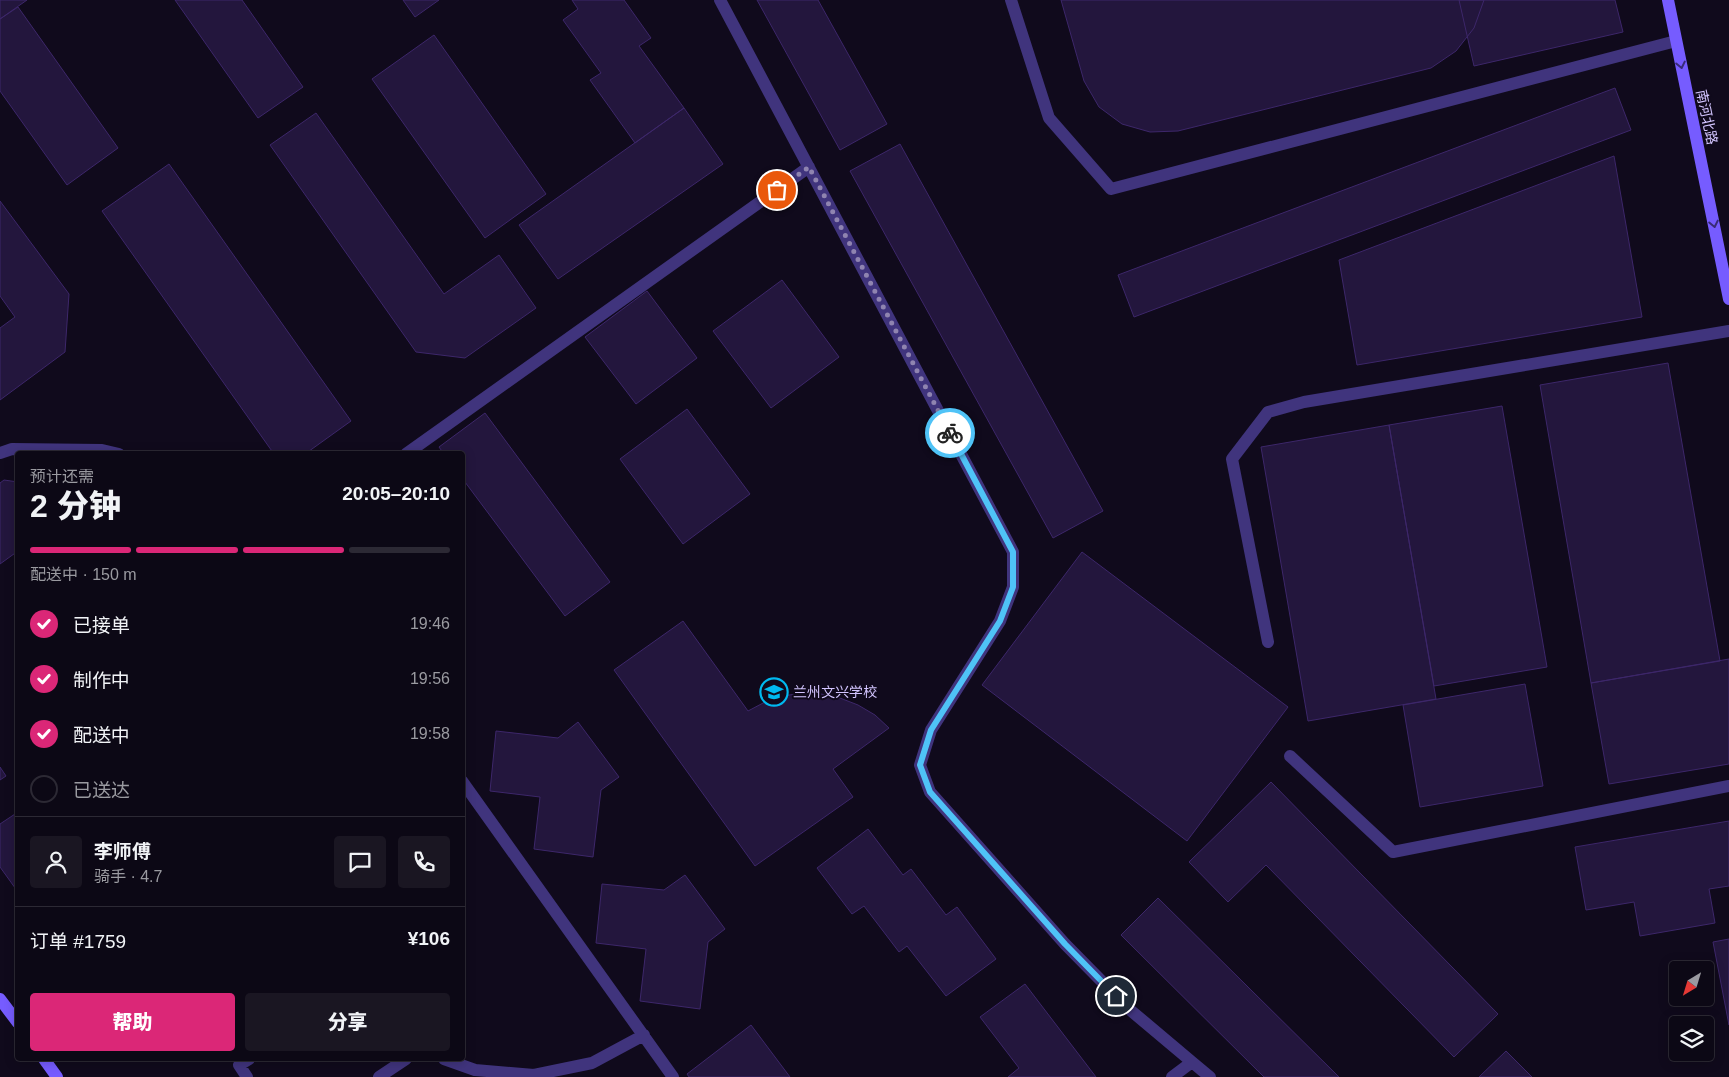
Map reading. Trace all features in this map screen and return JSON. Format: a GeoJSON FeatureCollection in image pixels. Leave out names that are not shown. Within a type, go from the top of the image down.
{"type":"FeatureCollection","features":[{"type":"Feature","properties":{"kind":"street"},"geometry":{"type":"LineString","coordinates":[[720,0],[1013,552],[1013,587],[1000,621],[931,730],[920,765],[930,792],[1065,944],[1129,1009],[1210,1077]]}},
{"type":"Feature","properties":{"kind":"street"},"geometry":{"type":"LineString","coordinates":[[1011,0],[1049,118],[1111,190],[1676,41]]}},
{"type":"Feature","properties":{"kind":"street","name":"南河北路"},"geometry":{"type":"LineString","coordinates":[[1668,0],[1729,299]]}},
{"type":"Feature","properties":{"kind":"street"},"geometry":{"type":"LineString","coordinates":[[410,451],[809,167]]}},
{"type":"Feature","properties":{"kind":"street"},"geometry":{"type":"LineString","coordinates":[[1268,642],[1232,459],[1268,412],[1304,402],[1729,330]]}},
{"type":"Feature","properties":{"kind":"street"},"geometry":{"type":"LineString","coordinates":[[0,453],[12,449],[106,451]]}},
{"type":"Feature","properties":{"kind":"street"},"geometry":{"type":"LineString","coordinates":[[1290,756],[1393,852],[1729,786]]}},
{"type":"Feature","properties":{"kind":"street"},"geometry":{"type":"LineString","coordinates":[[465,785],[673,1077]]}},
{"type":"Feature","properties":{"kind":"street"},"geometry":{"type":"LineString","coordinates":[[0,998],[15,1019]]}},
{"type":"Feature","properties":{"kind":"street"},"geometry":{"type":"LineString","coordinates":[[450,1061],[475,1070],[534,1075],[592,1063],[644,1035]]}},
{"type":"Feature","properties":{"kind":"street"},"geometry":{"type":"LineString","coordinates":[[45,1061],[57,1077]]}},
{"type":"Feature","properties":{"kind":"street"},"geometry":{"type":"LineString","coordinates":[[246,1061],[239,1065],[247,1077]]}},
{"type":"Feature","properties":{"kind":"street"},"geometry":{"type":"LineString","coordinates":[[379,1077],[403,1061]]}},
{"type":"Feature","properties":{"kind":"street"},"geometry":{"type":"LineString","coordinates":[[1172,1077],[1192,1062]]}},
{"type":"Feature","properties":{"kind":"building"},"geometry":{"type":"Polygon","coordinates":[[[0,0],[27,0],[0,19],[0,0]]]}},
{"type":"Feature","properties":{"kind":"building"},"geometry":{"type":"Polygon","coordinates":[[[175,0],[242,0],[303,87],[258,118],[175,0]]]}},
{"type":"Feature","properties":{"kind":"building"},"geometry":{"type":"Polygon","coordinates":[[[403,0],[439,0],[415,17],[403,0]]]}},
{"type":"Feature","properties":{"kind":"building"},"geometry":{"type":"Polygon","coordinates":[[[572,0],[624,0],[651,38],[639,46],[684,108],[635,143],[590,80],[601,73],[563,20],[578,9],[572,0]]]}},
{"type":"Feature","properties":{"kind":"building"},"geometry":{"type":"Polygon","coordinates":[[[757,0],[818,0],[887,124],[840,150],[757,0]]]}},
{"type":"Feature","properties":{"kind":"building"},"geometry":{"type":"Polygon","coordinates":[[[1061,0],[1484,0],[1474,28],[1456,51],[1431,68],[1178,131],[1150,132],[1122,124],[1099,107],[1084,81],[1061,0]]]}},
{"type":"Feature","properties":{"kind":"building"},"geometry":{"type":"Polygon","coordinates":[[[1459,0],[1615,0],[1623,32],[1474,66],[1459,0]]]}},
{"type":"Feature","properties":{"kind":"building"},"geometry":{"type":"Polygon","coordinates":[[[18,7],[118,148],[67,185],[0,91],[0,19],[18,7]]]}},
{"type":"Feature","properties":{"kind":"building"},"geometry":{"type":"Polygon","coordinates":[[[434,35],[546,194],[485,238],[372,79],[434,35]]]}},
{"type":"Feature","properties":{"kind":"building"},"geometry":{"type":"Polygon","coordinates":[[[1615,88],[1631,130],[1134,317],[1118,275],[1615,88]]]}},
{"type":"Feature","properties":{"kind":"building"},"geometry":{"type":"Polygon","coordinates":[[[684,108],[723,164],[558,279],[519,225],[684,108]]]}},
{"type":"Feature","properties":{"kind":"building"},"geometry":{"type":"Polygon","coordinates":[[[316,113],[444,294],[499,255],[536,308],[465,358],[416,352],[270,145],[316,113]]]}},
{"type":"Feature","properties":{"kind":"building"},"geometry":{"type":"Polygon","coordinates":[[[900,144],[1103,511],[1053,538],[850,171],[900,144]]]}},
{"type":"Feature","properties":{"kind":"building"},"geometry":{"type":"Polygon","coordinates":[[[1614,156],[1642,317],[1357,365],[1339,260],[1614,156]]]}},
{"type":"Feature","properties":{"kind":"building"},"geometry":{"type":"Polygon","coordinates":[[[169,164],[351,421],[309,451],[272,451],[102,211],[169,164]]]}},
{"type":"Feature","properties":{"kind":"building"},"geometry":{"type":"Polygon","coordinates":[[[0,201],[69,294],[65,352],[0,400],[0,328],[15,317],[0,296],[0,201]]]}},
{"type":"Feature","properties":{"kind":"building"},"geometry":{"type":"Polygon","coordinates":[[[782,280],[839,357],[771,408],[713,331],[782,280]]]}},
{"type":"Feature","properties":{"kind":"building"},"geometry":{"type":"Polygon","coordinates":[[[647,291],[697,358],[636,404],[585,337],[647,291]]]}},
{"type":"Feature","properties":{"kind":"building"},"geometry":{"type":"Polygon","coordinates":[[[1668,363],[1720,661],[1591,683],[1540,385],[1668,363]]]}},
{"type":"Feature","properties":{"kind":"building"},"geometry":{"type":"Polygon","coordinates":[[[1502,406],[1547,667],[1434,686],[1389,425],[1502,406]]]}},
{"type":"Feature","properties":{"kind":"building"},"geometry":{"type":"Polygon","coordinates":[[[687,409],[750,494],[683,544],[620,459],[687,409]]]}},
{"type":"Feature","properties":{"kind":"building"},"geometry":{"type":"Polygon","coordinates":[[[485,413],[610,582],[565,616],[465,482],[465,451],[442,451],[439,447],[485,413]]]}},
{"type":"Feature","properties":{"kind":"building"},"geometry":{"type":"Polygon","coordinates":[[[1389,425],[1436,699],[1308,721],[1261,447],[1389,425]]]}},
{"type":"Feature","properties":{"kind":"building"},"geometry":{"type":"Polygon","coordinates":[[[4,480],[15,482],[15,553],[0,564],[0,483],[4,480]]]}},
{"type":"Feature","properties":{"kind":"building"},"geometry":{"type":"Polygon","coordinates":[[[1082,552],[1288,707],[1187,841],[982,685],[1082,552]]]}},
{"type":"Feature","properties":{"kind":"building"},"geometry":{"type":"Polygon","coordinates":[[[683,621],[748,711],[765,702],[783,696],[802,693],[821,694],[840,698],[858,705],[875,715],[889,728],[833,769],[853,797],[755,866],[614,670],[683,621]]]}},
{"type":"Feature","properties":{"kind":"building"},"geometry":{"type":"Polygon","coordinates":[[[1729,659],[1729,764],[1609,784],[1591,683],[1729,659]]]}},
{"type":"Feature","properties":{"kind":"building"},"geometry":{"type":"Polygon","coordinates":[[[1525,684],[1543,786],[1420,807],[1403,705],[1525,684]]]}},
{"type":"Feature","properties":{"kind":"building"},"geometry":{"type":"Polygon","coordinates":[[[578,722],[619,777],[601,790],[593,857],[534,849],[540,797],[490,791],[496,731],[558,738],[578,722]]]}},
{"type":"Feature","properties":{"kind":"building"},"geometry":{"type":"Polygon","coordinates":[[[0,767],[6,776],[0,780],[0,767]]]}},
{"type":"Feature","properties":{"kind":"building"},"geometry":{"type":"Polygon","coordinates":[[[1271,782],[1498,1014],[1454,1057],[1266,865],[1228,902],[1189,862],[1271,782]]]}},
{"type":"Feature","properties":{"kind":"building"},"geometry":{"type":"Polygon","coordinates":[[[15,814],[15,888],[0,867],[0,824],[15,814]]]}},
{"type":"Feature","properties":{"kind":"building"},"geometry":{"type":"Polygon","coordinates":[[[1729,821],[1729,886],[1709,889],[1715,923],[1640,936],[1634,902],[1586,910],[1575,847],[1729,821]]]}},
{"type":"Feature","properties":{"kind":"building"},"geometry":{"type":"Polygon","coordinates":[[[868,829],[903,875],[911,869],[946,915],[957,907],[996,959],[946,996],[907,946],[899,952],[864,906],[852,914],[817,868],[868,829]]]}},
{"type":"Feature","properties":{"kind":"building"},"geometry":{"type":"Polygon","coordinates":[[[685,875],[725,929],[708,942],[700,1009],[640,1001],[646,949],[596,943],[602,884],[664,890],[685,875]]]}},
{"type":"Feature","properties":{"kind":"building"},"geometry":{"type":"Polygon","coordinates":[[[1158,898],[1339,1077],[1264,1077],[1121,935],[1158,898]]]}},
{"type":"Feature","properties":{"kind":"building"},"geometry":{"type":"Polygon","coordinates":[[[1729,939],[1729,1025],[1713,942],[1729,939]]]}},
{"type":"Feature","properties":{"kind":"building"},"geometry":{"type":"Polygon","coordinates":[[[1025,984],[1096,1077],[1008,1077],[1019,1068],[980,1017],[1025,984]]]}},
{"type":"Feature","properties":{"kind":"building"},"geometry":{"type":"Polygon","coordinates":[[[751,1025],[790,1077],[689,1077],[687,1074],[751,1025]]]}},
{"type":"Feature","properties":{"kind":"building"},"geometry":{"type":"Polygon","coordinates":[[[1506,1051],[1532,1077],[1479,1077],[1506,1051]]]}},
{"type":"Feature","properties":{"kind":"way so far"},"geometry":{"type":"LineString","coordinates":[[777,190],[809,167],[950,433]]}},
{"type":"Feature","properties":{"kind":"place","name":"兰州文兴学校"},"geometry":{"type":"Point","coordinates":[774,692]}},
{"type":"Feature","properties":{"kind":"route"},"geometry":{"type":"LineString","coordinates":[[950,433],[1013,552],[1013,587],[1000,621],[931,730],[920,765],[930,792],[1065,944],[1116,996]]}}]}
